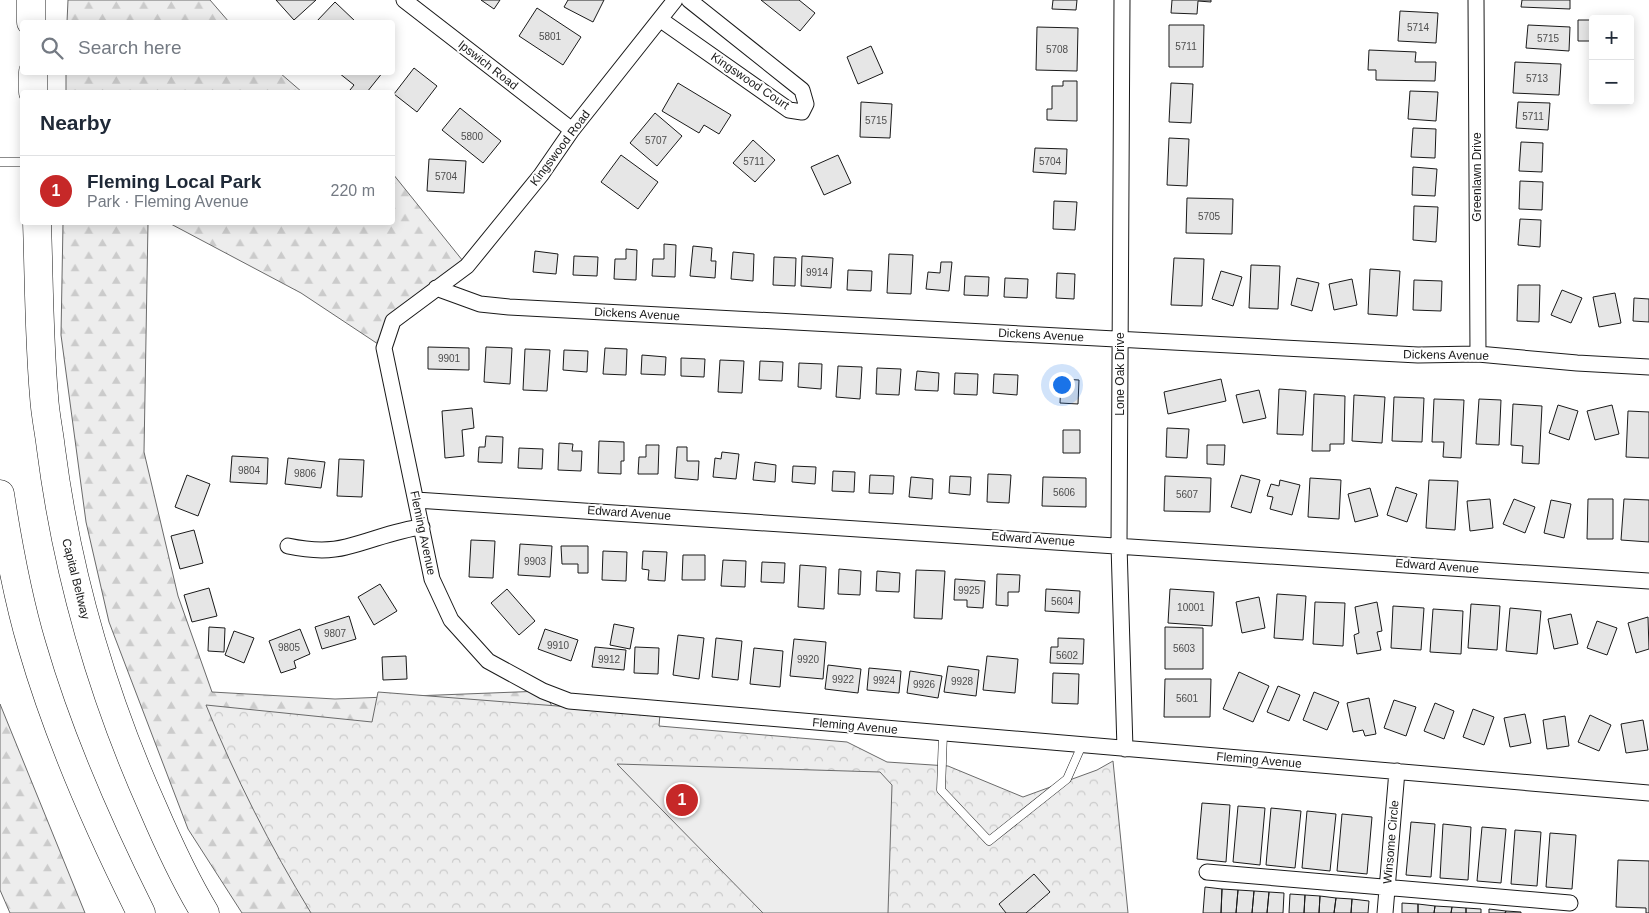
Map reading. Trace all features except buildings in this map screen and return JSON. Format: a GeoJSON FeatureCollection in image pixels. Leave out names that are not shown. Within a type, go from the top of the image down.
{"type":"FeatureCollection","features":[{"type":"Feature","properties":{"kind":"highway"},"geometry":{"type":"LineString","coordinates":[[31,0],[31,20]]}},
{"type":"Feature","properties":{"kind":"highway"},"geometry":{"type":"LineString","coordinates":[[33,75],[33,90]]}},
{"type":"Feature","properties":{"kind":"highway","name":"Capital Beltway"},"geometry":{"type":"LineString","coordinates":[[37,225],[44,398],[55,483],[69,555],[89,632],[118,724],[166,838],[205,913]]}},
{"type":"Feature","properties":{"kind":"highway"},"geometry":{"type":"LineString","coordinates":[[0,494],[12,566],[32,645],[54,716],[113,857],[142,913]]}},
{"type":"Feature","properties":{"kind":"street","name":"Ipswich Road"},"geometry":{"type":"LineString","coordinates":[[404,0],[572,130]]}},
{"type":"Feature","properties":{"kind":"street","name":"Kingswood Road"},"geometry":{"type":"LineString","coordinates":[[436,288],[467,266],[541,175],[572,130],[675,0]]}},
{"type":"Feature","properties":{"kind":"street","name":"Kingswood Court"},"geometry":{"type":"LineString","coordinates":[[661,20],[789,110],[802,112],[806,104],[802,90],[689,0]]}},
{"type":"Feature","properties":{"kind":"street","name":"Lone Oak Drive"},"geometry":{"type":"LineString","coordinates":[[1122,0],[1119,545],[1125,749]]}},
{"type":"Feature","properties":{"kind":"street","name":"Greenlawn Drive"},"geometry":{"type":"LineString","coordinates":[[1476,0],[1478,354]]}},
{"type":"Feature","properties":{"kind":"street","name":"Dickens Avenue"},"geometry":{"type":"LineString","coordinates":[[436,288],[480,304],[509,307],[1418,355],[1478,354],[1649,367]]}},
{"type":"Feature","properties":{"kind":"street","name":"Fleming Avenue"},"geometry":{"type":"LineString","coordinates":[[436,288],[393,322],[384,348],[432,579],[452,620],[488,661],[543,691],[569,701],[1649,793]]}},
{"type":"Feature","properties":{"kind":"street","name":"Edward Avenue"},"geometry":{"type":"LineString","coordinates":[[416,500],[1649,581]]}},
{"type":"Feature","properties":{"kind":"street"},"geometry":{"type":"LineString","coordinates":[[288,546],[304,549],[331,550],[394,532],[422,527]]}},
{"type":"Feature","properties":{"kind":"street","name":"Winsome Circle"},"geometry":{"type":"LineString","coordinates":[[1385,913],[1397,771]]}},
{"type":"Feature","properties":{"kind":"street"},"geometry":{"type":"LineString","coordinates":[[1207,872],[1570,903]]}},
{"type":"Feature","properties":{"kind":"lane"},"geometry":{"type":"LineString","coordinates":[[0,162],[20,162]]}},
{"type":"Feature","properties":{"kind":"lane"},"geometry":{"type":"LineString","coordinates":[[943,734],[941,790],[989,841],[1067,779],[1082,745]]}},
{"type":"Feature","properties":{"kind":"green space"},"geometry":{"type":"Polygon","coordinates":[[[68,0],[210,0],[227,20],[67,20],[68,0]]]}},
{"type":"Feature","properties":{"kind":"green space"},"geometry":{"type":"Polygon","coordinates":[[[66,75],[282,75],[300,90],[66,90],[66,75]]]}},
{"type":"Feature","properties":{"kind":"green space"},"geometry":{"type":"Polygon","coordinates":[[[395,176],[467,266],[393,321],[384,348],[301,293],[173,225],[395,225],[395,176]]]}},
{"type":"Feature","properties":{"kind":"green space"},"geometry":{"type":"Polygon","coordinates":[[[63,225],[148,225],[144,452],[178,596],[212,692],[335,699],[543,691],[592,773],[728,913],[242,913],[188,829],[109,622],[86,522],[61,335],[63,225]]]}},
{"type":"Feature","properties":{"kind":"green space"},"geometry":{"type":"Polygon","coordinates":[[[378,692],[660,714],[659,726],[847,742],[887,762],[948,766],[1023,797],[1097,770],[1113,761],[1128,913],[311,913],[254,811],[206,705],[372,722],[378,692]]]}},
{"type":"Feature","properties":{"kind":"green space"},"geometry":{"type":"Polygon","coordinates":[[[0,704],[85,913],[10,913],[0,890],[0,704]]]}},
{"type":"Feature","properties":{"kind":"green space"},"geometry":{"type":"Polygon","coordinates":[[[617,764],[880,772],[892,785],[888,913],[763,913],[617,764]]]}},
{"type":"Feature","properties":{"kind":"place","name":"Fleming Local Park"},"geometry":{"type":"Point","coordinates":[682,800]}}]}
